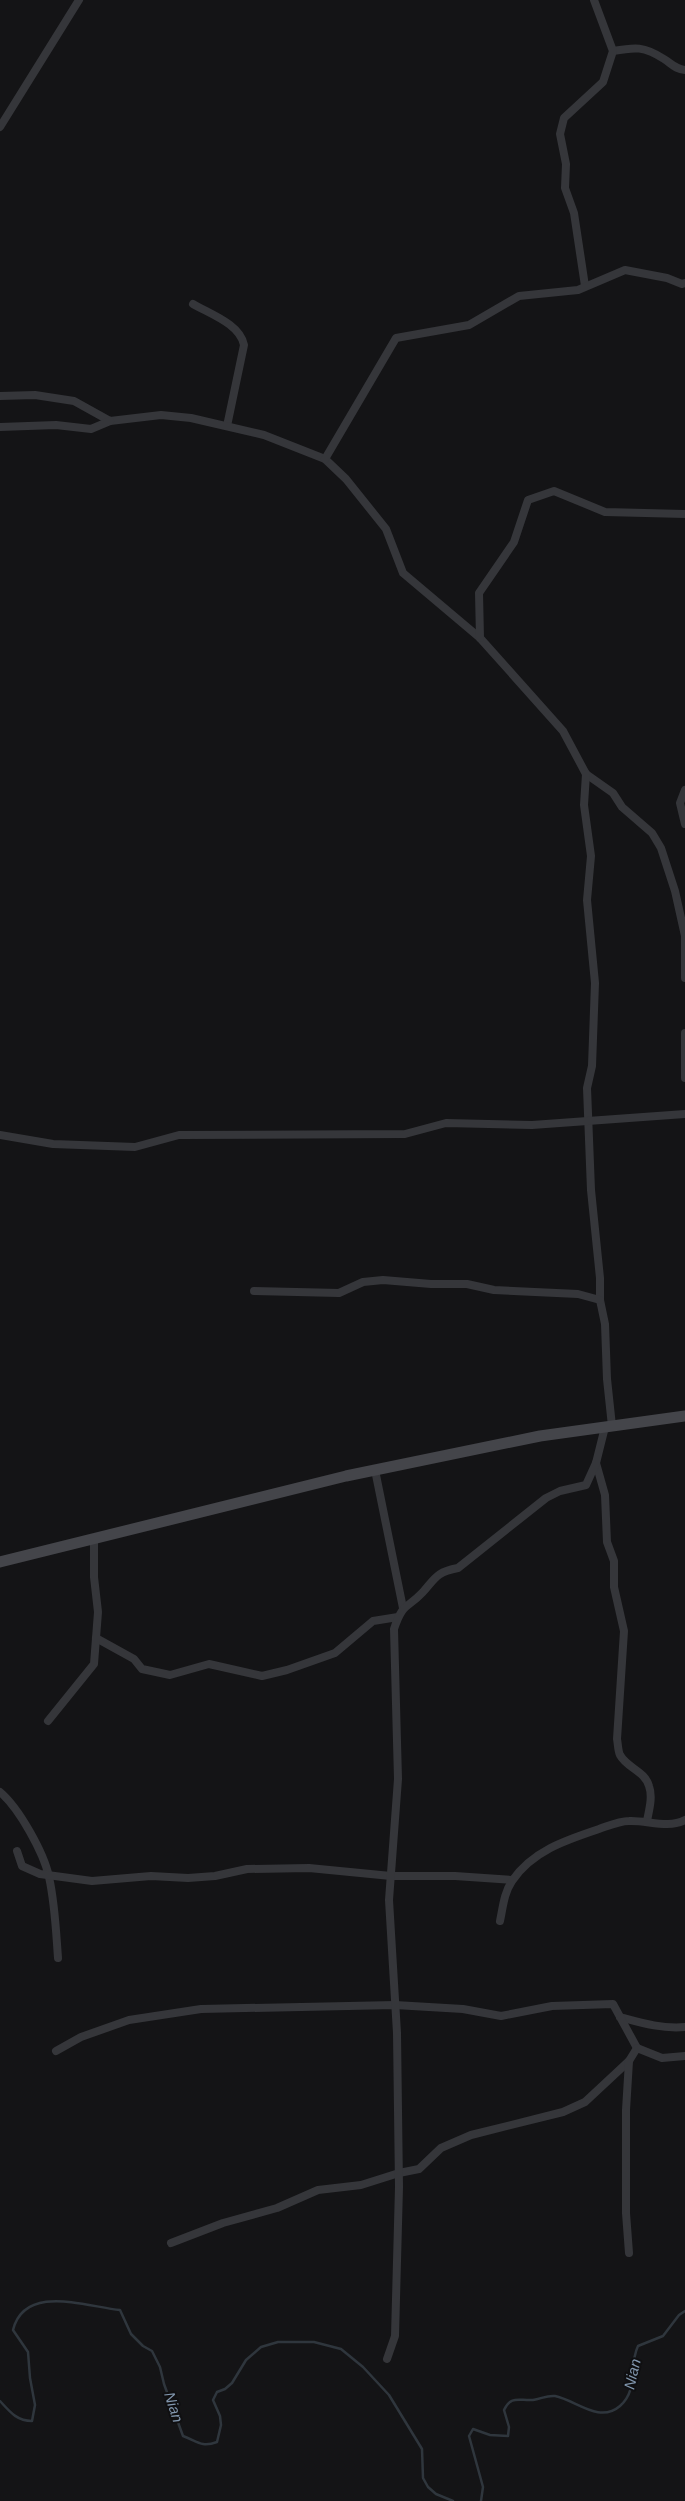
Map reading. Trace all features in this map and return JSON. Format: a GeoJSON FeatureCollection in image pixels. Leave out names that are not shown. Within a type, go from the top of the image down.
{"type":"FeatureCollection","features":[{"type":"Feature","properties":{"kind":"main road"},"geometry":{"type":"LineString","coordinates":[[0,1562],[375,1470],[540,1436],[685,1416]]}},
{"type":"Feature","properties":{"kind":"street"},"geometry":{"type":"LineString","coordinates":[[0,127],[79,0]]}},
{"type":"Feature","properties":{"kind":"street"},"geometry":{"type":"LineString","coordinates":[[585,286],[574,212],[565,188],[566,164],[560,134],[564,118],[603,82],[613,51],[594,0]]}},
{"type":"Feature","properties":{"kind":"street"},"geometry":{"type":"LineString","coordinates":[[613,51],[637,47],[663,58],[677,69],[685,70]]}},
{"type":"Feature","properties":{"kind":"street"},"geometry":{"type":"LineString","coordinates":[[325,459],[396,338],[469,325],[519,296],[578,290],[625,270],[685,283]]}},
{"type":"Feature","properties":{"kind":"street"},"geometry":{"type":"LineString","coordinates":[[193,304],[237,330],[242,336],[244,345],[227,426]]}},
{"type":"Feature","properties":{"kind":"street"},"geometry":{"type":"LineString","coordinates":[[0,396],[36,395],[74,401],[110,421]]}},
{"type":"Feature","properties":{"kind":"street"},"geometry":{"type":"LineString","coordinates":[[0,426],[56,425],[91,429],[110,421],[162,415],[227,426],[264,435],[325,459],[346,479],[386,528],[403,573],[480,638],[563,730],[586,774],[613,793],[622,806],[652,834],[661,848],[675,891],[684,936],[685,978]]}},
{"type":"Feature","properties":{"kind":"street"},"geometry":{"type":"LineString","coordinates":[[480,638],[479,593],[514,542],[528,500],[554,490],[605,512],[685,514]]}},
{"type":"Feature","properties":{"kind":"street"},"geometry":{"type":"LineString","coordinates":[[387,2359],[395,2336],[399,2173],[395,2005],[389,1900],[398,1779],[394,1629],[403,1608],[422,1592],[432,1579],[444,1571],[458,1568],[546,1498],[560,1491],[586,1486],[608,1426],[605,1324],[600,1300],[600,1278],[591,1190],[587,1088],[592,1066],[595,984],[587,900],[591,856],[584,805],[586,774]]}},
{"type":"Feature","properties":{"kind":"street"},"geometry":{"type":"LineString","coordinates":[[685,790],[680,803],[685,824]]}},
{"type":"Feature","properties":{"kind":"street"},"geometry":{"type":"LineString","coordinates":[[685,1033],[685,1078]]}},
{"type":"Feature","properties":{"kind":"street"},"geometry":{"type":"LineString","coordinates":[[0,1135],[53,1144],[135,1147],[179,1135],[405,1134],[446,1123],[532,1125],[685,1114]]}},
{"type":"Feature","properties":{"kind":"street"},"geometry":{"type":"LineString","coordinates":[[254,1291],[339,1293],[363,1282],[383,1280],[431,1284],[467,1284],[494,1290],[578,1294],[600,1300]]}},
{"type":"Feature","properties":{"kind":"street"},"geometry":{"type":"LineString","coordinates":[[596,1463],[605,1495],[607,1542],[614,1561],[614,1587],[624,1632],[617,1739],[620,1755],[630,1767],[641,1773],[649,1784],[650,1798],[647,1821]]}},
{"type":"Feature","properties":{"kind":"street"},"geometry":{"type":"LineString","coordinates":[[375,1470],[400,1583],[403,1608]]}},
{"type":"Feature","properties":{"kind":"street"},"geometry":{"type":"LineString","coordinates":[[48,1721],[94,1664],[98,1612],[94,1577],[94,1538]]}},
{"type":"Feature","properties":{"kind":"street"},"geometry":{"type":"LineString","coordinates":[[96,1638],[134,1659],[142,1669],[170,1675],[209,1664],[262,1676],[288,1670],[335,1653],[372,1621],[398,1617]]}},
{"type":"Feature","properties":{"kind":"street"},"geometry":{"type":"LineString","coordinates":[[0,1792],[12,1802],[31,1835],[49,1875],[58,1958]]}},
{"type":"Feature","properties":{"kind":"street"},"geometry":{"type":"LineString","coordinates":[[500,1921],[505,1893],[512,1880],[542,1853],[562,1841],[626,1821],[647,1821],[663,1824],[679,1823],[685,1820]]}},
{"type":"Feature","properties":{"kind":"street"},"geometry":{"type":"LineString","coordinates":[[17,1851],[22,1866],[49,1875],[92,1881],[151,1876],[206,1877],[247,1869],[309,1868],[391,1876],[512,1880]]}},
{"type":"Feature","properties":{"kind":"street"},"geometry":{"type":"LineString","coordinates":[[56,2051],[81,2037],[129,2020],[201,2009],[395,2005],[463,2009],[501,2016],[552,2006],[613,2004],[637,2048],[662,2058],[685,2056]]}},
{"type":"Feature","properties":{"kind":"street"},"geometry":{"type":"LineString","coordinates":[[620,2017],[648,2025],[670,2028],[685,2027]]}},
{"type":"Feature","properties":{"kind":"street"},"geometry":{"type":"LineString","coordinates":[[171,2243],[223,2223],[277,2208],[318,2190],[361,2185],[418,2169],[441,2148],[471,2135],[563,2112],[585,2102],[629,2061],[637,2048]]}},
{"type":"Feature","properties":{"kind":"street"},"geometry":{"type":"LineString","coordinates":[[629,2061],[626,2213],[630,2253]]}},
{"type":"Feature","properties":{"kind":"waterway","name":"Nian"},"geometry":{"type":"LineString","coordinates":[[0,2401],[18,2418],[32,2421],[35,2405],[28,2352],[13,2330],[20,2316],[30,2307],[43,2302],[59,2301],[120,2310],[131,2334],[143,2346],[152,2351],[160,2367],[164,2384],[183,2436],[203,2444],[217,2442],[221,2425],[220,2416],[213,2400],[217,2392],[225,2389],[232,2383],[246,2360],[261,2347],[278,2342],[314,2342],[341,2349],[363,2367],[389,2395],[422,2449],[423,2478],[428,2487],[436,2494],[453,2501]]}},
{"type":"Feature","properties":{"kind":"waterway","name":"Nian"},"geometry":{"type":"LineString","coordinates":[[481,2501],[483,2487],[469,2436],[473,2429],[490,2435],[508,2436],[509,2427],[504,2410],[510,2402],[516,2400],[533,2400],[555,2396],[596,2412],[612,2411],[620,2406],[629,2392],[638,2346],[663,2336],[679,2315],[685,2311]]}}]}
